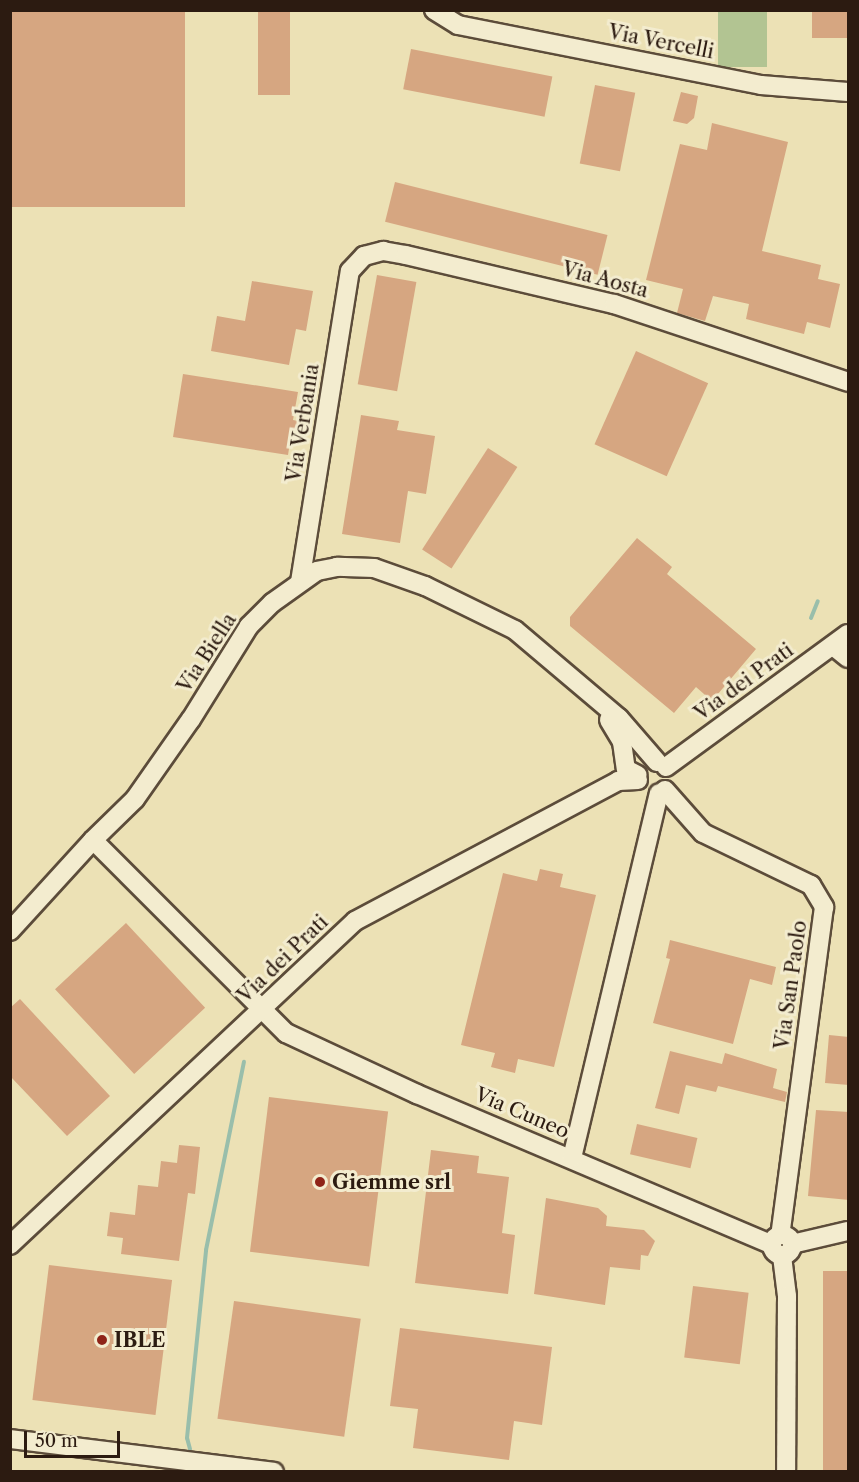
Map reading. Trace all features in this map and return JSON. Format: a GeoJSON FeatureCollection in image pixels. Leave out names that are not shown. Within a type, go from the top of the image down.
{"type":"FeatureCollection","features":[{"type":"Feature","properties":{"kind":"street","name":"Via Vercelli"},"geometry":{"type":"LineString","coordinates":[[434,10],[458,25],[737,80],[849,92]]}},
{"type":"Feature","properties":{"kind":"street","name":"Via Aosta"},"geometry":{"type":"LineString","coordinates":[[350,271],[364,256],[383,251],[406,255],[614,304],[849,382]]}},
{"type":"Feature","properties":{"kind":"street","name":"Via Verbania"},"geometry":{"type":"LineString","coordinates":[[300,582],[350,271]]}},
{"type":"Feature","properties":{"kind":"street","name":"Via Biella"},"geometry":{"type":"LineString","coordinates":[[10,931],[93,840],[135,799],[191,719],[249,626],[300,582],[317,571],[337,567],[374,568],[425,586],[526,637],[602,708],[619,718],[662,764]]}},
{"type":"Feature","properties":{"kind":"street","name":"Via dei Prati"},"geometry":{"type":"LineString","coordinates":[[662,764],[849,634]]}},
{"type":"Feature","properties":{"kind":"street"},"geometry":{"type":"LineString","coordinates":[[832,646],[849,658]]}},
{"type":"Feature","properties":{"kind":"street","name":"Via Biella"},"geometry":{"type":"LineString","coordinates":[[602,708],[622,742],[626,769],[638,777]]}},
{"type":"Feature","properties":{"kind":"street"},"geometry":{"type":"LineString","coordinates":[[572,1158],[662,791],[670,781],[662,764],[643,766],[638,777],[643,790],[662,791]]}},
{"type":"Feature","properties":{"kind":"street","name":"Via dei Prati"},"geometry":{"type":"LineString","coordinates":[[10,1245],[265,1009],[325,946],[355,921],[618,781],[638,777]]}},
{"type":"Feature","properties":{"kind":"street","name":"Via San Paolo"},"geometry":{"type":"LineString","coordinates":[[662,791],[703,833],[811,885],[824,907],[781,1245],[787,1296],[786,1472]]}},
{"type":"Feature","properties":{"kind":"street"},"geometry":{"type":"LineString","coordinates":[[93,840],[265,1009]]}},
{"type":"Feature","properties":{"kind":"street","name":"Via Cuneo"},"geometry":{"type":"LineString","coordinates":[[265,1009],[286,1033],[417,1094],[781,1245]]}},
{"type":"Feature","properties":{"kind":"street"},"geometry":{"type":"LineString","coordinates":[[781,1245],[849,1231]]}},
{"type":"Feature","properties":{"kind":"street"},"geometry":{"type":"LineString","coordinates":[[10,1439],[274,1472]]}},
{"type":"Feature","properties":{"kind":"green space"},"geometry":{"type":"Polygon","coordinates":[[[718,11],[767,11],[767,67],[718,67],[718,11]]]}},
{"type":"Feature","properties":{"kind":"building"},"geometry":{"type":"Polygon","coordinates":[[[10,10],[185,10],[185,207],[10,207],[10,10]]]}},
{"type":"Feature","properties":{"kind":"building"},"geometry":{"type":"Polygon","coordinates":[[[258,10],[290,10],[290,95],[258,95],[258,10]]]}},
{"type":"Feature","properties":{"kind":"building"},"geometry":{"type":"Polygon","coordinates":[[[812,10],[848,10],[848,38],[812,38],[812,10]]]}},
{"type":"Feature","properties":{"kind":"building"},"geometry":{"type":"Polygon","coordinates":[[[411,49],[552,76],[545,117],[403,89],[411,49]]]}},
{"type":"Feature","properties":{"kind":"building"},"geometry":{"type":"Polygon","coordinates":[[[595,85],[635,93],[620,171],[580,164],[595,85]]]}},
{"type":"Feature","properties":{"kind":"building"},"geometry":{"type":"Polygon","coordinates":[[[681,92],[698,96],[694,118],[687,124],[673,121],[681,92]]]}},
{"type":"Feature","properties":{"kind":"building"},"geometry":{"type":"Polygon","coordinates":[[[712,123],[788,142],[762,251],[821,265],[818,279],[840,284],[830,328],[807,322],[804,334],[746,319],[749,304],[713,296],[705,321],[677,313],[683,289],[646,280],[680,144],[707,150],[712,123]]]}},
{"type":"Feature","properties":{"kind":"building"},"geometry":{"type":"Polygon","coordinates":[[[395,182],[607,235],[598,275],[385,222],[395,182]]]}},
{"type":"Feature","properties":{"kind":"building"},"geometry":{"type":"Polygon","coordinates":[[[377,275],[416,282],[397,391],[358,384],[377,275]]]}},
{"type":"Feature","properties":{"kind":"building"},"geometry":{"type":"Polygon","coordinates":[[[252,281],[313,291],[306,331],[296,329],[289,365],[211,351],[217,316],[245,321],[252,281]]]}},
{"type":"Feature","properties":{"kind":"building"},"geometry":{"type":"Polygon","coordinates":[[[636,351],[708,383],[667,476],[595,444],[636,351]]]}},
{"type":"Feature","properties":{"kind":"building"},"geometry":{"type":"Polygon","coordinates":[[[183,374],[298,392],[293,420],[298,421],[296,431],[292,430],[288,455],[173,437],[183,374]]]}},
{"type":"Feature","properties":{"kind":"building"},"geometry":{"type":"Polygon","coordinates":[[[361,415],[399,421],[397,430],[435,436],[426,494],[408,491],[400,543],[342,534],[361,415]]]}},
{"type":"Feature","properties":{"kind":"building"},"geometry":{"type":"Polygon","coordinates":[[[488,448],[517,467],[451,569],[422,549],[488,448]]]}},
{"type":"Feature","properties":{"kind":"building"},"geometry":{"type":"Polygon","coordinates":[[[637,538],[672,567],[667,574],[756,649],[712,701],[696,687],[674,713],[570,626],[570,617],[637,538]]]}},
{"type":"Feature","properties":{"kind":"building"},"geometry":{"type":"Polygon","coordinates":[[[540,869],[563,874],[560,887],[596,895],[554,1067],[518,1059],[515,1073],[491,1067],[495,1053],[461,1045],[503,873],[537,881],[540,869]]]}},
{"type":"Feature","properties":{"kind":"building"},"geometry":{"type":"Polygon","coordinates":[[[126,923],[205,1008],[134,1074],[55,989],[126,923]]]}},
{"type":"Feature","properties":{"kind":"building"},"geometry":{"type":"Polygon","coordinates":[[[670,940],[776,967],[772,985],[750,979],[733,1044],[653,1023],[670,959],[666,958],[670,940]]]}},
{"type":"Feature","properties":{"kind":"building"},"geometry":{"type":"Polygon","coordinates":[[[20,999],[110,1096],[67,1136],[10,1076],[10,1008],[20,999]]]}},
{"type":"Feature","properties":{"kind":"building"},"geometry":{"type":"Polygon","coordinates":[[[829,1035],[849,1037],[849,1085],[825,1083],[829,1035]]]}},
{"type":"Feature","properties":{"kind":"building"},"geometry":{"type":"Polygon","coordinates":[[[670,1051],[722,1064],[725,1053],[777,1069],[773,1088],[787,1092],[785,1102],[718,1086],[716,1092],[686,1085],[679,1114],[655,1108],[670,1051]]]}},
{"type":"Feature","properties":{"kind":"building","name":"Giemme srl"},"geometry":{"type":"Polygon","coordinates":[[[269,1097],[388,1112],[369,1266],[250,1252],[269,1097]]]}},
{"type":"Feature","properties":{"kind":"building"},"geometry":{"type":"Polygon","coordinates":[[[816,1110],[849,1112],[849,1200],[808,1196],[816,1110]]]}},
{"type":"Feature","properties":{"kind":"building"},"geometry":{"type":"Polygon","coordinates":[[[637,1124],[697,1138],[690,1168],[630,1154],[637,1124]]]}},
{"type":"Feature","properties":{"kind":"building"},"geometry":{"type":"Polygon","coordinates":[[[179,1145],[200,1147],[195,1194],[188,1193],[179,1261],[121,1254],[123,1238],[107,1236],[110,1212],[135,1215],[138,1185],[158,1187],[161,1161],[177,1163],[179,1145]]]}},
{"type":"Feature","properties":{"kind":"building"},"geometry":{"type":"Polygon","coordinates":[[[431,1150],[479,1156],[477,1173],[509,1177],[502,1233],[515,1235],[508,1294],[415,1283],[431,1150]]]}},
{"type":"Feature","properties":{"kind":"building"},"geometry":{"type":"Polygon","coordinates":[[[546,1198],[598,1208],[607,1216],[606,1226],[644,1230],[655,1241],[648,1256],[641,1255],[640,1270],[610,1267],[605,1305],[534,1294],[546,1198]]]}},
{"type":"Feature","properties":{"kind":"building","name":"IBLE"},"geometry":{"type":"Polygon","coordinates":[[[49,1265],[172,1280],[156,1415],[32,1400],[49,1265]]]}},
{"type":"Feature","properties":{"kind":"building"},"geometry":{"type":"Polygon","coordinates":[[[823,1271],[848,1271],[848,1472],[823,1472],[823,1271]]]}},
{"type":"Feature","properties":{"kind":"building"},"geometry":{"type":"Polygon","coordinates":[[[693,1286],[749,1293],[740,1364],[684,1357],[693,1286]]]}},
{"type":"Feature","properties":{"kind":"building"},"geometry":{"type":"Polygon","coordinates":[[[234,1301],[361,1319],[344,1437],[217,1419],[234,1301]]]}},
{"type":"Feature","properties":{"kind":"building"},"geometry":{"type":"Polygon","coordinates":[[[400,1328],[552,1347],[542,1425],[514,1421],[509,1460],[413,1448],[418,1409],[390,1406],[400,1328]]]}},
{"type":"Feature","properties":{"kind":"waterway"},"geometry":{"type":"LineString","coordinates":[[811,618],[818,601]]}},
{"type":"Feature","properties":{"kind":"waterway"},"geometry":{"type":"LineString","coordinates":[[190,1449],[187,1438],[206,1250],[244,1062]]}},
{"type":"Feature","properties":{"kind":"place","name":"Giemme srl"},"geometry":{"type":"Point","coordinates":[320,1182]}},
{"type":"Feature","properties":{"kind":"place","name":"IBLE"},"geometry":{"type":"Point","coordinates":[102,1340]}}]}
